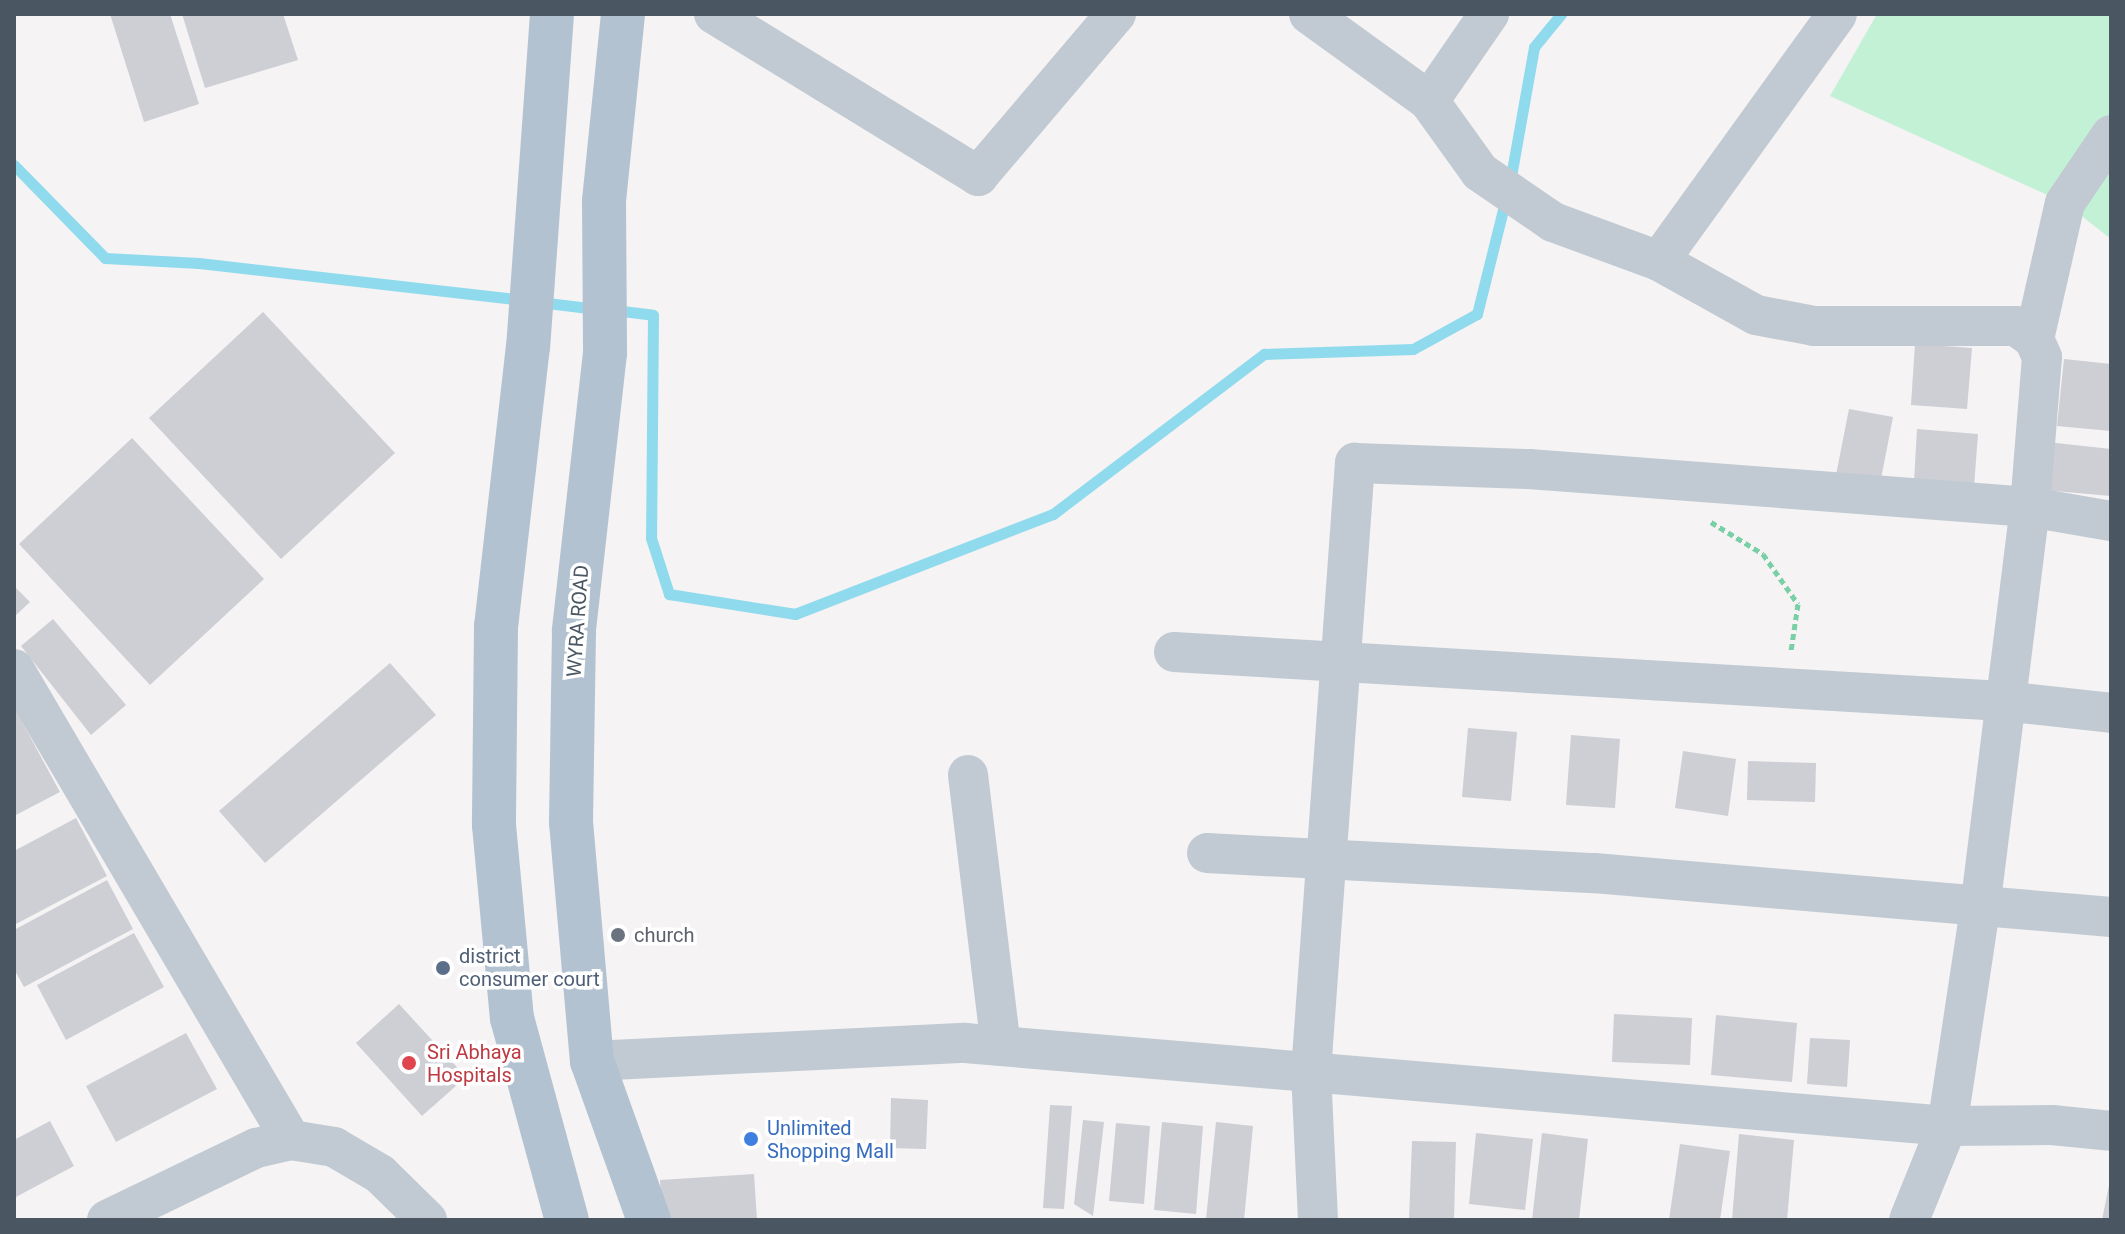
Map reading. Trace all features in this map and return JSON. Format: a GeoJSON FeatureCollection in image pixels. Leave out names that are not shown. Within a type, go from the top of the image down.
{"type":"FeatureCollection","features":[{"type":"Feature","properties":{"kind":"main road"},"geometry":{"type":"LineString","coordinates":[[552,14],[528,346],[496,626],[494,825],[512,1018],[567,1220]]}},
{"type":"Feature","properties":{"kind":"main road","name":"WYRA ROAD"},"geometry":{"type":"LineString","coordinates":[[623,14],[604,201],[605,353],[574,631],[571,822],[592,1061],[649,1220]]}},
{"type":"Feature","properties":{"kind":"street"},"geometry":{"type":"LineString","coordinates":[[714,14],[978,176],[1116,14]]}},
{"type":"Feature","properties":{"kind":"street"},"geometry":{"type":"LineString","coordinates":[[1309,14],[1429,101],[1480,172],[1553,222],[1659,261],[1756,315],[1814,326],[2016,326],[2034,339],[2042,357],[2030,507],[2003,701],[1980,909],[1947,1126],[1909,1220]]}},
{"type":"Feature","properties":{"kind":"street"},"geometry":{"type":"LineString","coordinates":[[1429,101],[1489,14]]}},
{"type":"Feature","properties":{"kind":"street"},"geometry":{"type":"LineString","coordinates":[[1659,261],[1837,14]]}},
{"type":"Feature","properties":{"kind":"street"},"geometry":{"type":"LineString","coordinates":[[2034,339],[2065,203],[2111,135]]}},
{"type":"Feature","properties":{"kind":"street"},"geometry":{"type":"LineString","coordinates":[[1318,1220],[1311,1072],[1329,861],[1355,463],[1529,469],[2030,507],[2111,521]]}},
{"type":"Feature","properties":{"kind":"street"},"geometry":{"type":"LineString","coordinates":[[1174,652],[1767,690],[2003,701],[2111,713]]}},
{"type":"Feature","properties":{"kind":"street"},"geometry":{"type":"LineString","coordinates":[[14,669],[291,1140]]}},
{"type":"Feature","properties":{"kind":"street"},"geometry":{"type":"LineString","coordinates":[[968,775],[1001,1046]]}},
{"type":"Feature","properties":{"kind":"street"},"geometry":{"type":"LineString","coordinates":[[1207,853],[1594,873],[1980,909],[2111,917]]}},
{"type":"Feature","properties":{"kind":"street"},"geometry":{"type":"LineString","coordinates":[[592,1061],[965,1043],[1947,1126],[2052,1125],[2111,1131]]}},
{"type":"Feature","properties":{"kind":"street"},"geometry":{"type":"LineString","coordinates":[[107,1220],[256,1148],[291,1140],[334,1147],[380,1174],[427,1220]]}},
{"type":"Feature","properties":{"kind":"path"},"geometry":{"type":"LineString","coordinates":[[1661,481],[1728,535],[1763,554],[1798,604],[1791,655],[1767,690]]}},
{"type":"Feature","properties":{"kind":"green space"},"geometry":{"type":"Polygon","coordinates":[[[1877,14],[2111,14],[2111,239],[2065,203],[1830,96],[1877,14]]]}},
{"type":"Feature","properties":{"kind":"building"},"geometry":{"type":"Polygon","coordinates":[[[110,14],[170,14],[199,104],[144,122],[110,14]]]}},
{"type":"Feature","properties":{"kind":"building"},"geometry":{"type":"Polygon","coordinates":[[[182,14],[283,14],[298,60],[205,88],[182,14]]]}},
{"type":"Feature","properties":{"kind":"building"},"geometry":{"type":"Polygon","coordinates":[[[263,312],[395,453],[281,559],[149,418],[263,312]]]}},
{"type":"Feature","properties":{"kind":"building"},"geometry":{"type":"Polygon","coordinates":[[[1915,344],[1972,348],[1967,409],[1911,405],[1915,344]]]}},
{"type":"Feature","properties":{"kind":"building"},"geometry":{"type":"Polygon","coordinates":[[[2064,359],[2111,364],[2111,431],[2057,426],[2064,359]]]}},
{"type":"Feature","properties":{"kind":"building"},"geometry":{"type":"Polygon","coordinates":[[[1849,409],[1893,417],[1880,484],[1836,475],[1849,409]]]}},
{"type":"Feature","properties":{"kind":"building"},"geometry":{"type":"Polygon","coordinates":[[[1917,429],[1978,434],[1974,487],[1914,482],[1917,429]]]}},
{"type":"Feature","properties":{"kind":"building"},"geometry":{"type":"Polygon","coordinates":[[[132,438],[264,579],[150,685],[19,544],[132,438]]]}},
{"type":"Feature","properties":{"kind":"building"},"geometry":{"type":"Polygon","coordinates":[[[2047,442],[2111,449],[2111,496],[2043,490],[2047,442]]]}},
{"type":"Feature","properties":{"kind":"building"},"geometry":{"type":"Polygon","coordinates":[[[14,586],[30,602],[14,617],[14,586]]]}},
{"type":"Feature","properties":{"kind":"building"},"geometry":{"type":"Polygon","coordinates":[[[53,619],[126,705],[91,735],[21,646],[53,619]]]}},
{"type":"Feature","properties":{"kind":"building"},"geometry":{"type":"Polygon","coordinates":[[[390,663],[436,715],[265,863],[219,811],[390,663]]]}},
{"type":"Feature","properties":{"kind":"building"},"geometry":{"type":"Polygon","coordinates":[[[14,707],[60,792],[14,816],[14,707]]]}},
{"type":"Feature","properties":{"kind":"building"},"geometry":{"type":"Polygon","coordinates":[[[1468,728],[1517,732],[1511,801],[1462,797],[1468,728]]]}},
{"type":"Feature","properties":{"kind":"building"},"geometry":{"type":"Polygon","coordinates":[[[1571,735],[1620,739],[1615,808],[1566,805],[1571,735]]]}},
{"type":"Feature","properties":{"kind":"building"},"geometry":{"type":"Polygon","coordinates":[[[1683,751],[1736,759],[1728,816],[1675,808],[1683,751]]]}},
{"type":"Feature","properties":{"kind":"building"},"geometry":{"type":"Polygon","coordinates":[[[1748,761],[1816,763],[1815,802],[1747,800],[1748,761]]]}},
{"type":"Feature","properties":{"kind":"building"},"geometry":{"type":"Polygon","coordinates":[[[76,818],[107,876],[14,925],[14,851],[76,818]]]}},
{"type":"Feature","properties":{"kind":"building"},"geometry":{"type":"Polygon","coordinates":[[[107,880],[133,929],[24,987],[14,969],[14,930],[107,880]]]}},
{"type":"Feature","properties":{"kind":"building"},"geometry":{"type":"Polygon","coordinates":[[[134,933],[164,987],[66,1040],[37,985],[134,933]]]}},
{"type":"Feature","properties":{"kind":"building"},"geometry":{"type":"Polygon","coordinates":[[[399,1004],[466,1077],[422,1116],[356,1043],[399,1004]]]}},
{"type":"Feature","properties":{"kind":"building"},"geometry":{"type":"Polygon","coordinates":[[[1614,1014],[1692,1018],[1690,1065],[1612,1062],[1614,1014]]]}},
{"type":"Feature","properties":{"kind":"building"},"geometry":{"type":"Polygon","coordinates":[[[1716,1015],[1797,1023],[1792,1082],[1711,1075],[1716,1015]]]}},
{"type":"Feature","properties":{"kind":"building"},"geometry":{"type":"Polygon","coordinates":[[[186,1033],[217,1089],[116,1142],[86,1086],[186,1033]]]}},
{"type":"Feature","properties":{"kind":"building"},"geometry":{"type":"Polygon","coordinates":[[[1810,1038],[1850,1040],[1847,1087],[1807,1084],[1810,1038]]]}},
{"type":"Feature","properties":{"kind":"building"},"geometry":{"type":"Polygon","coordinates":[[[891,1098],[928,1100],[926,1149],[890,1148],[891,1098]]]}},
{"type":"Feature","properties":{"kind":"building"},"geometry":{"type":"Polygon","coordinates":[[[1050,1105],[1072,1106],[1064,1209],[1043,1208],[1050,1105]]]}},
{"type":"Feature","properties":{"kind":"building"},"geometry":{"type":"Polygon","coordinates":[[[1083,1120],[1104,1122],[1093,1216],[1074,1204],[1083,1120]]]}},
{"type":"Feature","properties":{"kind":"building"},"geometry":{"type":"Polygon","coordinates":[[[50,1121],[74,1166],[14,1198],[14,1140],[50,1121]]]}},
{"type":"Feature","properties":{"kind":"building"},"geometry":{"type":"Polygon","coordinates":[[[1162,1122],[1203,1126],[1196,1214],[1154,1210],[1162,1122]]]}},
{"type":"Feature","properties":{"kind":"building"},"geometry":{"type":"Polygon","coordinates":[[[1216,1122],[1253,1126],[1244,1220],[1206,1219],[1216,1122]]]}},
{"type":"Feature","properties":{"kind":"building"},"geometry":{"type":"Polygon","coordinates":[[[1116,1123],[1150,1126],[1144,1204],[1109,1201],[1116,1123]]]}},
{"type":"Feature","properties":{"kind":"building"},"geometry":{"type":"Polygon","coordinates":[[[1476,1133],[1533,1139],[1525,1210],[1469,1204],[1476,1133]]]}},
{"type":"Feature","properties":{"kind":"building"},"geometry":{"type":"Polygon","coordinates":[[[1542,1133],[1588,1139],[1579,1220],[1532,1220],[1542,1133]]]}},
{"type":"Feature","properties":{"kind":"building"},"geometry":{"type":"Polygon","coordinates":[[[1739,1134],[1794,1140],[1787,1220],[1732,1220],[1739,1134]]]}},
{"type":"Feature","properties":{"kind":"building"},"geometry":{"type":"Polygon","coordinates":[[[1412,1141],[1456,1142],[1454,1220],[1409,1220],[1412,1141]]]}},
{"type":"Feature","properties":{"kind":"building"},"geometry":{"type":"Polygon","coordinates":[[[1680,1144],[1730,1151],[1720,1220],[1669,1220],[1680,1144]]]}},
{"type":"Feature","properties":{"kind":"building"},"geometry":{"type":"Polygon","coordinates":[[[754,1174],[757,1220],[663,1220],[660,1180],[754,1174]]]}},
{"type":"Feature","properties":{"kind":"building"},"geometry":{"type":"Polygon","coordinates":[[[2110,1180],[2111,1220],[2102,1220],[2110,1180]]]}},
{"type":"Feature","properties":{"kind":"waterway"},"geometry":{"type":"LineString","coordinates":[[1510,182],[1534,47],[1561,14]]}},
{"type":"Feature","properties":{"kind":"waterway"},"geometry":{"type":"LineString","coordinates":[[14,165],[105,258],[199,263],[522,300]]}},
{"type":"Feature","properties":{"kind":"waterway"},"geometry":{"type":"LineString","coordinates":[[614,310],[653,315],[651,538],[669,594],[795,614],[1053,514],[1264,354],[1413,349],[1477,314],[1506,198]]}},
{"type":"Feature","properties":{"kind":"waterway"},"geometry":{"type":"LineString","coordinates":[[539,302],[597,309]]}},
{"type":"Feature","properties":{"kind":"place","name":"church"},"geometry":{"type":"Point","coordinates":[618,935]}},
{"type":"Feature","properties":{"kind":"place","name":"district consumer court"},"geometry":{"type":"Point","coordinates":[443,968]}},
{"type":"Feature","properties":{"kind":"place","name":"Sri Abhaya Hospitals"},"geometry":{"type":"Point","coordinates":[409,1063]}},
{"type":"Feature","properties":{"kind":"place","name":"Unlimited Shopping Mall"},"geometry":{"type":"Point","coordinates":[751,1139]}}]}
